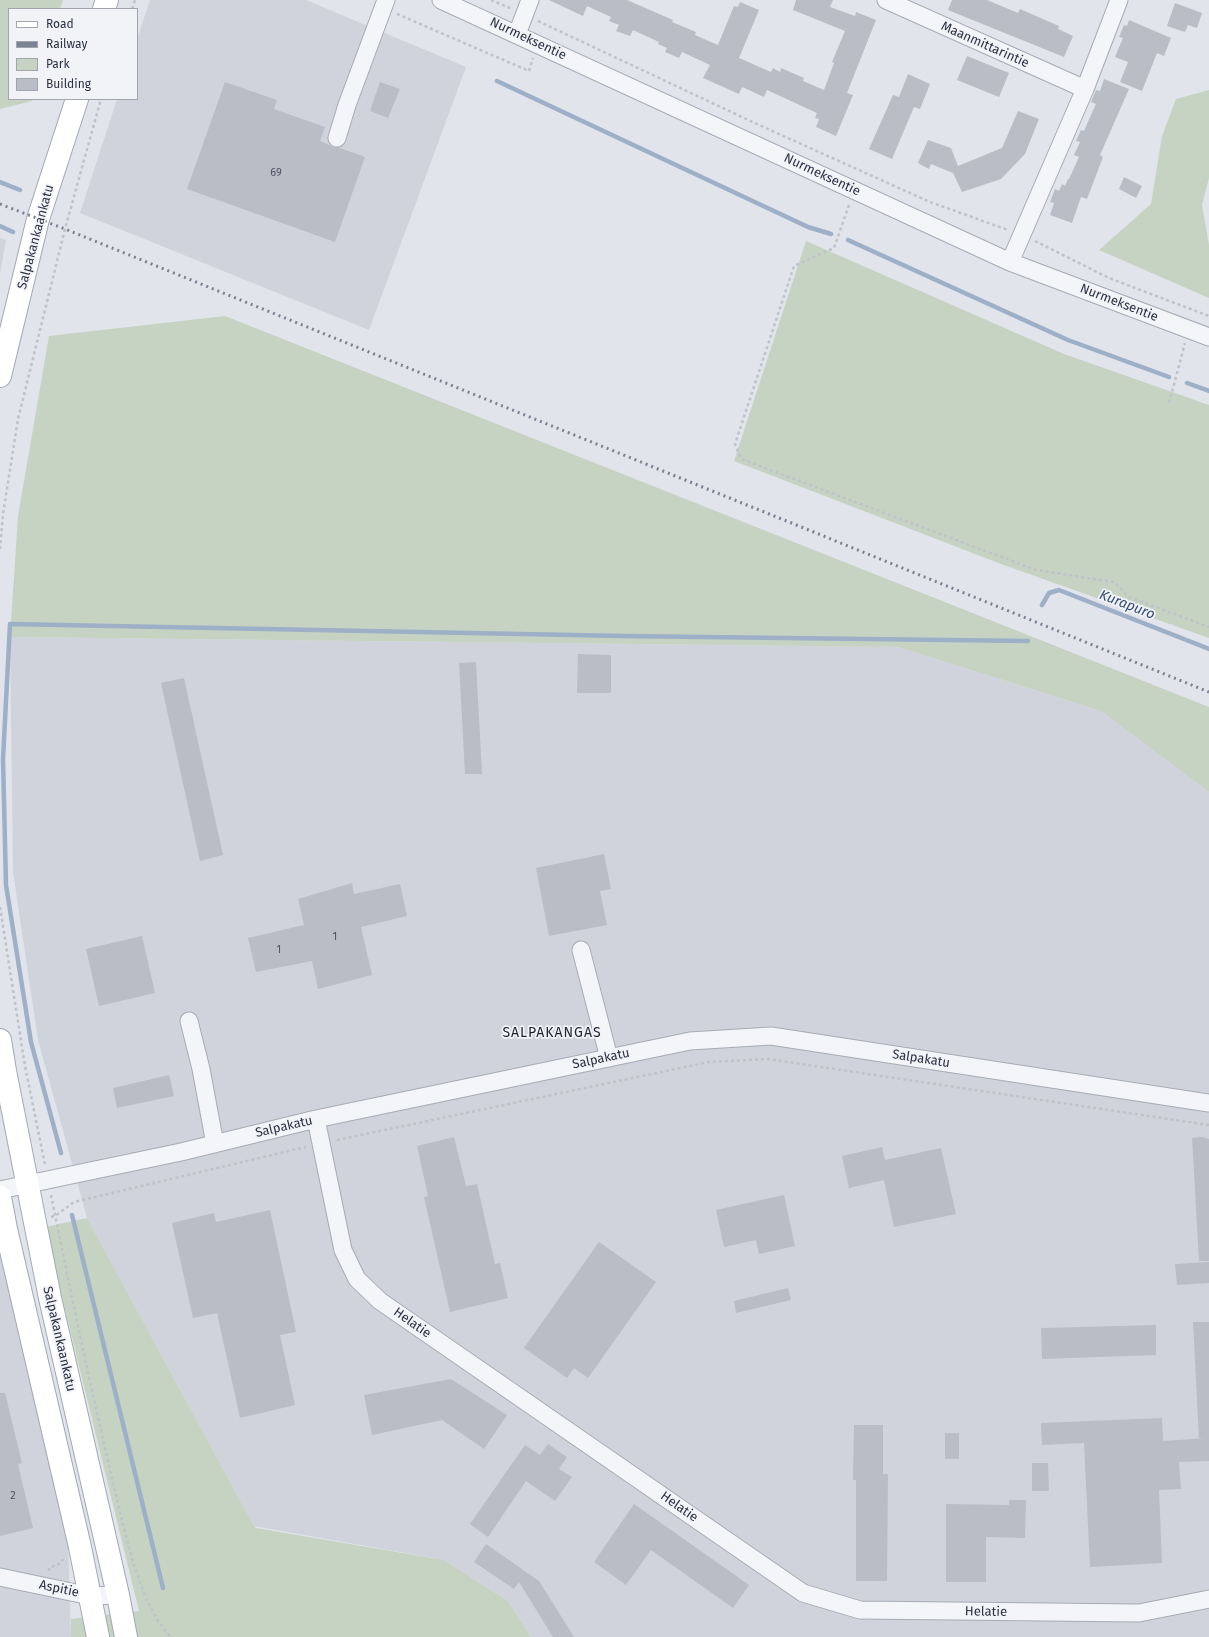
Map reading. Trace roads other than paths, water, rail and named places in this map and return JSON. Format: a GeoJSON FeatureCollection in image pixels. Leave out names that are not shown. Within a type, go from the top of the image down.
{"type":"FeatureCollection","features":[{"type":"Feature","properties":{"kind":"main road","name":"Salpakankaankatu"},"geometry":{"type":"LineString","coordinates":[[0,376],[38,220],[77,100]]}},
{"type":"Feature","properties":{"kind":"main road","name":"Salpakankaankatu"},"geometry":{"type":"LineString","coordinates":[[0,1040],[50,1298],[118,1595],[126,1637]]}},
{"type":"Feature","properties":{"kind":"main road","name":"Salpakankaankatu"},"geometry":{"type":"LineString","coordinates":[[0,1197],[6,1229],[80,1547],[98,1637]]}},
{"type":"Feature","properties":{"kind":"street","name":"Nurmeksentie"},"geometry":{"type":"LineString","coordinates":[[440,0],[539,44],[1010,262],[1209,337]]}},
{"type":"Feature","properties":{"kind":"street","name":"Maanmittarintie"},"geometry":{"type":"LineString","coordinates":[[886,0],[1084,89]]}},
{"type":"Feature","properties":{"kind":"street"},"geometry":{"type":"LineString","coordinates":[[1010,262],[1020,234],[1084,89],[1119,0]]}},
{"type":"Feature","properties":{"kind":"street"},"geometry":{"type":"LineString","coordinates":[[337,138],[347,105],[385,4]]}},
{"type":"Feature","properties":{"kind":"street"},"geometry":{"type":"LineString","coordinates":[[517,34],[527,7]]}},
{"type":"Feature","properties":{"kind":"street"},"geometry":{"type":"LineString","coordinates":[[581,950],[609,1058]]}},
{"type":"Feature","properties":{"kind":"street"},"geometry":{"type":"LineString","coordinates":[[189,1021],[201,1069],[215,1144]]}},
{"type":"Feature","properties":{"kind":"street","name":"Salpakatu"},"geometry":{"type":"LineString","coordinates":[[0,1190],[48,1181],[316,1120],[690,1041],[771,1036],[1209,1103]]}},
{"type":"Feature","properties":{"kind":"street","name":"Helatie"},"geometry":{"type":"LineString","coordinates":[[316,1120],[343,1250],[357,1279],[380,1301],[803,1593],[860,1610],[1139,1614],[1209,1599]]}},
{"type":"Feature","properties":{"kind":"street","name":"Aspitie"},"geometry":{"type":"LineString","coordinates":[[0,1576],[90,1596],[118,1595]]}},
{"type":"Feature","properties":{"kind":"waterway"},"geometry":{"type":"LineString","coordinates":[[497,81],[808,227],[831,234]]}},
{"type":"Feature","properties":{"kind":"waterway"},"geometry":{"type":"LineString","coordinates":[[0,182],[20,190]]}},
{"type":"Feature","properties":{"kind":"waterway"},"geometry":{"type":"LineString","coordinates":[[0,226],[13,232]]}},
{"type":"Feature","properties":{"kind":"waterway"},"geometry":{"type":"LineString","coordinates":[[848,240],[1068,340],[1169,377]]}},
{"type":"Feature","properties":{"kind":"waterway"},"geometry":{"type":"LineString","coordinates":[[1187,383],[1209,391]]}},
{"type":"Feature","properties":{"kind":"waterway","name":"Kurapuro"},"geometry":{"type":"LineString","coordinates":[[1042,605],[1049,593],[1059,590],[1209,649]]}},
{"type":"Feature","properties":{"kind":"waterway"},"geometry":{"type":"LineString","coordinates":[[61,1153],[31,1042],[6,885],[3,759],[10,624],[623,636],[1028,641]]}},
{"type":"Feature","properties":{"kind":"waterway"},"geometry":{"type":"LineString","coordinates":[[72,1215],[163,1588]]}},
{"type":"Feature","properties":{"kind":"railway"},"geometry":{"type":"LineString","coordinates":[[0,204],[1209,692]]}},
{"type":"Feature","properties":{"kind":"district","name":"SALPAKANGAS"},"geometry":{"type":"Point","coordinates":[552,1033]}}]}
